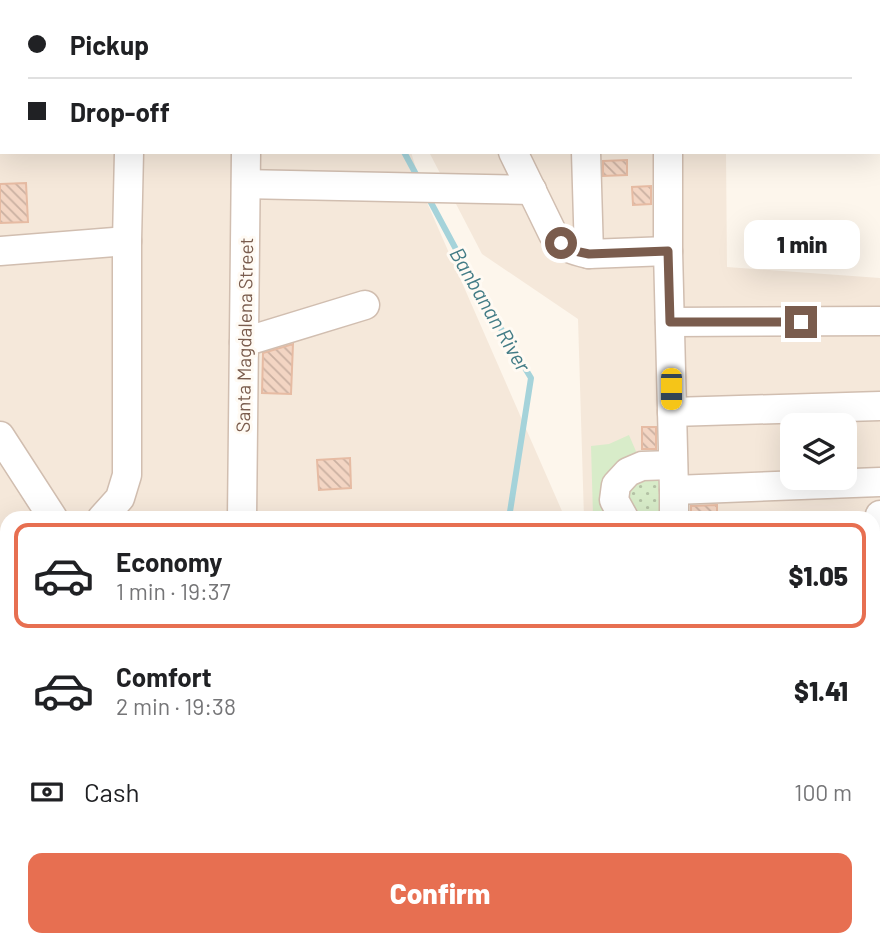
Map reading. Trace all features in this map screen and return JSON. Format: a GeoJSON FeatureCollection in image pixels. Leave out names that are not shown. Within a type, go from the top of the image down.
{"type":"FeatureCollection","features":[{"type":"Feature","properties":{"kind":"street"},"geometry":{"type":"LineString","coordinates":[[108,511],[120,498],[127,475],[127,241],[130,154]]}},
{"type":"Feature","properties":{"kind":"street","name":"Santa Magdalena Street"},"geometry":{"type":"LineString","coordinates":[[242,511],[246,154]]}},
{"type":"Feature","properties":{"kind":"street"},"geometry":{"type":"LineString","coordinates":[[514,154],[553,234],[570,250],[589,254],[668,251]]}},
{"type":"Feature","properties":{"kind":"street"},"geometry":{"type":"LineString","coordinates":[[586,154],[589,254]]}},
{"type":"Feature","properties":{"kind":"street"},"geometry":{"type":"LineString","coordinates":[[668,154],[674,511]]}},
{"type":"Feature","properties":{"kind":"street"},"geometry":{"type":"LineString","coordinates":[[246,184],[532,190]]}},
{"type":"Feature","properties":{"kind":"street"},"geometry":{"type":"LineString","coordinates":[[0,251],[127,241]]}},
{"type":"Feature","properties":{"kind":"street"},"geometry":{"type":"LineString","coordinates":[[244,342],[365,305]]}},
{"type":"Feature","properties":{"kind":"street"},"geometry":{"type":"LineString","coordinates":[[670,322],[880,321]]}},
{"type":"Feature","properties":{"kind":"street"},"geometry":{"type":"LineString","coordinates":[[671,412],[880,405]]}},
{"type":"Feature","properties":{"kind":"street"},"geometry":{"type":"LineString","coordinates":[[0,436],[48,511]]}},
{"type":"Feature","properties":{"kind":"street"},"geometry":{"type":"LineString","coordinates":[[620,511],[614,500],[617,485],[628,472],[642,466],[674,477],[880,482]]}},
{"type":"Feature","properties":{"kind":"shaded area"},"geometry":{"type":"Polygon","coordinates":[[[0,154],[412,154],[425,198],[562,511],[0,511],[0,154]]]}},
{"type":"Feature","properties":{"kind":"shaded area"},"geometry":{"type":"Polygon","coordinates":[[[430,154],[726,154],[727,267],[880,278],[880,511],[584,511],[578,319],[482,254],[430,154]]]}},
{"type":"Feature","properties":{"kind":"green space"},"geometry":{"type":"Polygon","coordinates":[[[629,435],[641,463],[616,511],[593,511],[591,446],[609,444],[629,435]]]}},
{"type":"Feature","properties":{"kind":"green space"},"geometry":{"type":"Polygon","coordinates":[[[640,473],[666,473],[663,511],[630,511],[621,493],[640,473]]]}},
{"type":"Feature","properties":{"kind":"building"},"geometry":{"type":"Polygon","coordinates":[[[627,160],[627,175],[603,176],[603,161],[627,160]]]}},
{"type":"Feature","properties":{"kind":"building"},"geometry":{"type":"Polygon","coordinates":[[[26,183],[28,222],[0,223],[0,184],[26,183]]]}},
{"type":"Feature","properties":{"kind":"building"},"geometry":{"type":"Polygon","coordinates":[[[651,186],[651,204],[633,205],[632,187],[651,186]]]}},
{"type":"Feature","properties":{"kind":"building"},"geometry":{"type":"Polygon","coordinates":[[[293,344],[291,394],[262,393],[263,353],[293,344]]]}},
{"type":"Feature","properties":{"kind":"building"},"geometry":{"type":"Polygon","coordinates":[[[642,427],[656,427],[656,449],[642,449],[642,427]]]}},
{"type":"Feature","properties":{"kind":"building"},"geometry":{"type":"Polygon","coordinates":[[[350,458],[351,488],[319,490],[317,460],[350,458]]]}},
{"type":"Feature","properties":{"kind":"building"},"geometry":{"type":"Polygon","coordinates":[[[717,505],[717,511],[691,511],[691,506],[717,505]]]}},
{"type":"Feature","properties":{"kind":"waterway","name":"Banbanan River"},"geometry":{"type":"LineString","coordinates":[[405,154],[418,178]]}},
{"type":"Feature","properties":{"kind":"waterway","name":"Banbanan River"},"geometry":{"type":"LineString","coordinates":[[428,197],[481,296],[531,378],[510,511]]}},
{"type":"Feature","properties":{"kind":"route"},"geometry":{"type":"LineString","coordinates":[[561,243],[570,250],[589,254],[668,251],[670,322],[801,322]]}}]}
